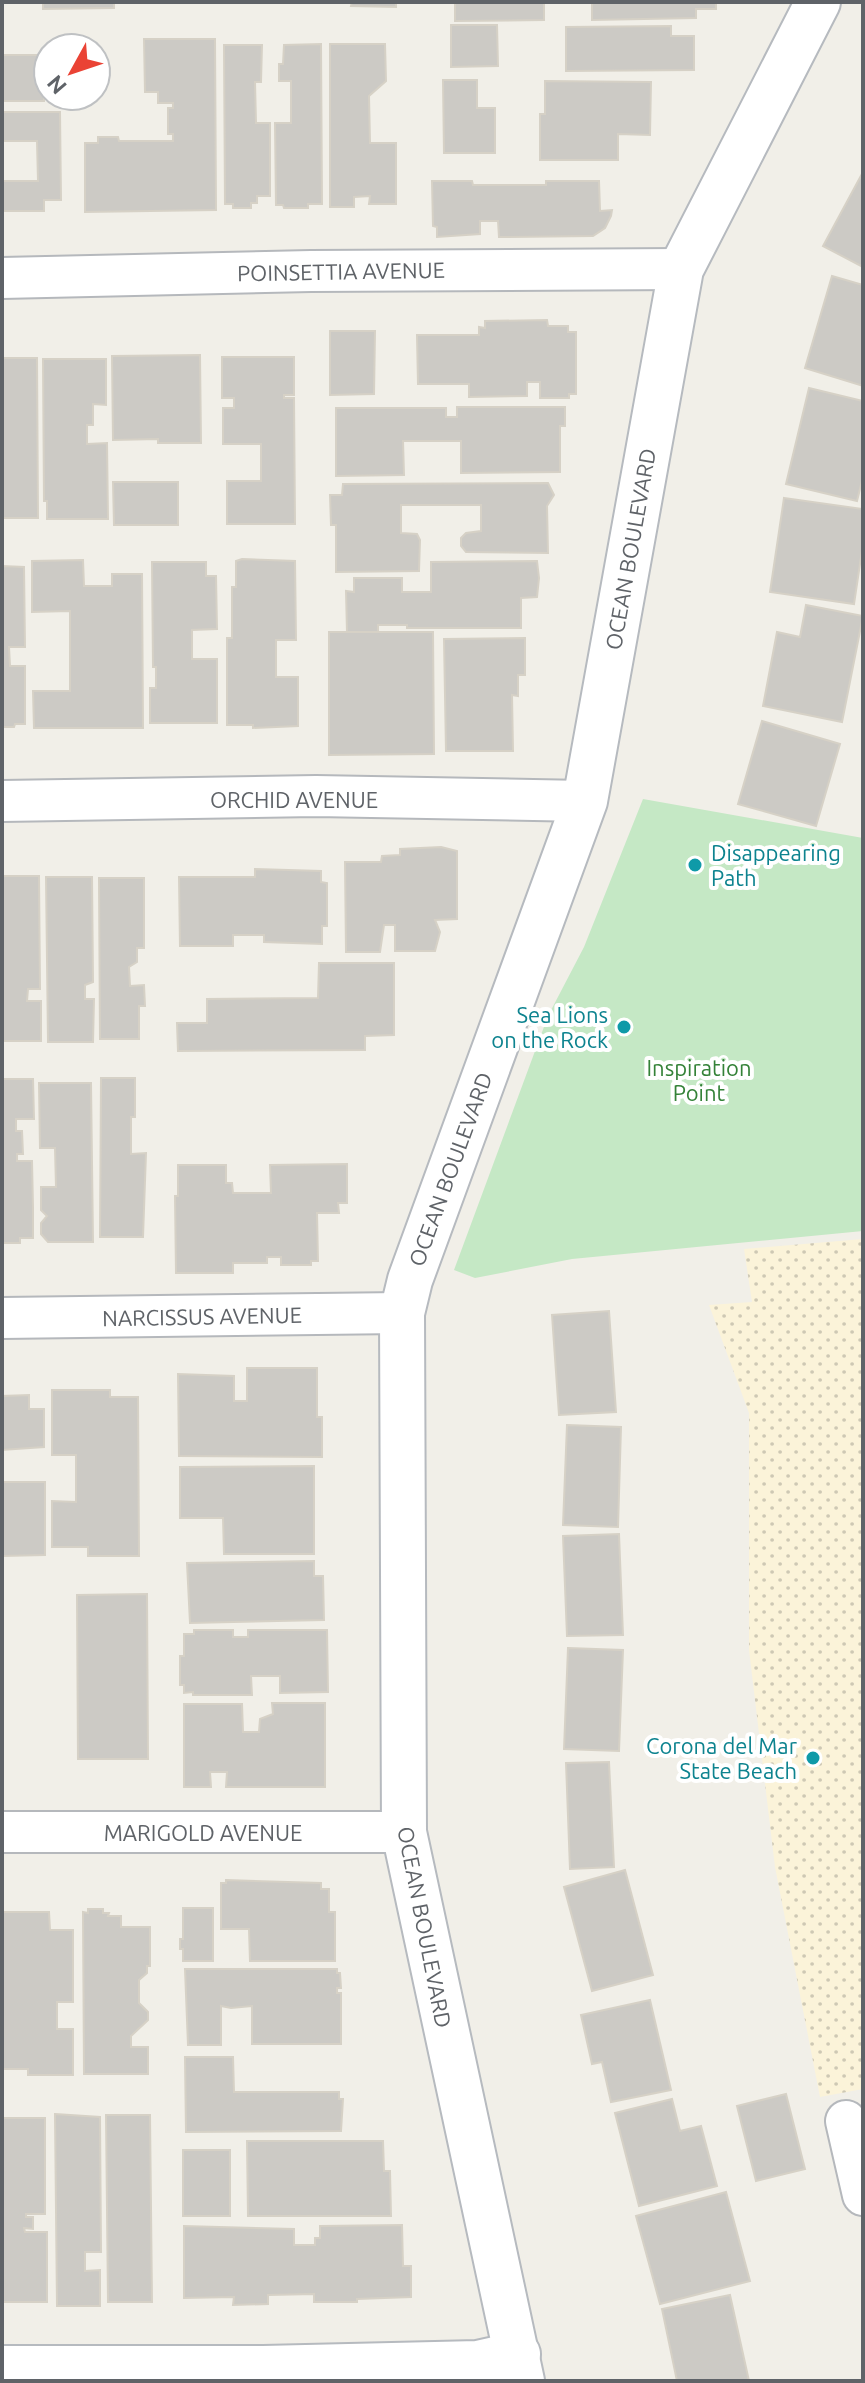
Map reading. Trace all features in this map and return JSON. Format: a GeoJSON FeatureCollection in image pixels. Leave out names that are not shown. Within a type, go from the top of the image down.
{"type":"FeatureCollection","features":[{"type":"Feature","properties":{"kind":"street","name":"OCEAN BOULEVARD"},"geometry":{"type":"LineString","coordinates":[[520,2368],[404,1832],[402,1313],[410,1280],[585,801],[681,269],[818,2]]}},
{"type":"Feature","properties":{"kind":"street","name":"POINSETTIA AVENUE"},"geometry":{"type":"LineString","coordinates":[[2,278],[311,271],[681,269]]}},
{"type":"Feature","properties":{"kind":"street","name":"ORCHID AVENUE"},"geometry":{"type":"LineString","coordinates":[[2,801],[316,796],[585,801]]}},
{"type":"Feature","properties":{"kind":"street","name":"NARCISSUS AVENUE"},"geometry":{"type":"LineString","coordinates":[[2,1318],[402,1313]]}},
{"type":"Feature","properties":{"kind":"street","name":"MARIGOLD AVENUE"},"geometry":{"type":"LineString","coordinates":[[2,1832],[404,1832]]}},
{"type":"Feature","properties":{"kind":"street"},"geometry":{"type":"LineString","coordinates":[[846,2121],[863,2195]]}},
{"type":"Feature","properties":{"kind":"street"},"geometry":{"type":"LineString","coordinates":[[2,2368],[263,2368],[478,2363],[520,2368]]}},
{"type":"Feature","properties":{"kind":"sand","name":"Corona del Mar State Beach"},"geometry":{"type":"Polygon","coordinates":[[[863,1239],[863,2089],[820,2097],[775,1867],[749,1650],[749,1413],[709,1305],[752,1302],[744,1249],[863,1239]]]}},
{"type":"Feature","properties":{"kind":"green space","name":"Inspiration Point"},"geometry":{"type":"Polygon","coordinates":[[[643,799],[863,838],[863,1231],[572,1259],[475,1278],[454,1270],[548,1016],[584,947],[643,799]]]}},
{"type":"Feature","properties":{"kind":"building"},"geometry":{"type":"Polygon","coordinates":[[[43,2],[114,2],[114,8],[43,9],[43,2]]]}},
{"type":"Feature","properties":{"kind":"building"},"geometry":{"type":"Polygon","coordinates":[[[352,2],[396,2],[396,7],[351,6],[352,2]]]}},
{"type":"Feature","properties":{"kind":"building"},"geometry":{"type":"Polygon","coordinates":[[[455,2],[544,2],[544,20],[455,21],[455,2]]]}},
{"type":"Feature","properties":{"kind":"building"},"geometry":{"type":"Polygon","coordinates":[[[592,2],[716,2],[716,9],[696,9],[696,18],[592,20],[592,2]]]}},
{"type":"Feature","properties":{"kind":"building"},"geometry":{"type":"Polygon","coordinates":[[[451,25],[497,25],[498,66],[451,67],[451,25]]]}},
{"type":"Feature","properties":{"kind":"building"},"geometry":{"type":"Polygon","coordinates":[[[671,26],[671,36],[694,36],[694,70],[566,71],[566,27],[671,26]]]}},
{"type":"Feature","properties":{"kind":"building"},"geometry":{"type":"Polygon","coordinates":[[[144,39],[215,39],[216,210],[85,212],[85,143],[98,143],[98,137],[118,137],[119,141],[173,141],[173,134],[168,134],[168,108],[173,108],[173,103],[158,103],[158,92],[145,92],[144,39]]]}},
{"type":"Feature","properties":{"kind":"building"},"geometry":{"type":"Polygon","coordinates":[[[321,44],[322,204],[308,204],[308,208],[284,208],[283,205],[276,205],[275,123],[291,123],[291,81],[279,81],[279,64],[283,64],[284,45],[321,44]]]}},
{"type":"Feature","properties":{"kind":"building"},"geometry":{"type":"Polygon","coordinates":[[[330,44],[385,44],[386,81],[369,96],[370,143],[396,143],[396,204],[369,204],[370,196],[354,197],[354,207],[330,207],[330,44]]]}},
{"type":"Feature","properties":{"kind":"building"},"geometry":{"type":"Polygon","coordinates":[[[224,45],[262,45],[261,82],[255,82],[256,123],[270,123],[270,196],[257,196],[257,203],[251,203],[251,208],[233,208],[233,204],[225,204],[224,45]]]}},
{"type":"Feature","properties":{"kind":"building"},"geometry":{"type":"Polygon","coordinates":[[[2,55],[32,55],[32,101],[2,101],[2,55]]]}},
{"type":"Feature","properties":{"kind":"building"},"geometry":{"type":"Polygon","coordinates":[[[443,80],[477,80],[477,108],[495,108],[495,153],[444,153],[443,80]]]}},
{"type":"Feature","properties":{"kind":"building"},"geometry":{"type":"Polygon","coordinates":[[[545,81],[651,82],[650,135],[618,134],[618,160],[540,160],[540,114],[545,114],[545,81]]]}},
{"type":"Feature","properties":{"kind":"building"},"geometry":{"type":"Polygon","coordinates":[[[2,112],[60,112],[61,200],[44,200],[44,211],[2,211],[2,181],[38,181],[37,141],[2,141],[2,112]]]}},
{"type":"Feature","properties":{"kind":"building"},"geometry":{"type":"Polygon","coordinates":[[[863,172],[863,267],[823,246],[863,172]]]}},
{"type":"Feature","properties":{"kind":"building"},"geometry":{"type":"Polygon","coordinates":[[[432,181],[472,181],[473,185],[546,185],[546,181],[599,181],[600,211],[612,210],[611,216],[605,228],[593,236],[499,237],[498,221],[480,221],[480,234],[437,237],[437,227],[433,226],[432,181]]]}},
{"type":"Feature","properties":{"kind":"building"},"geometry":{"type":"Polygon","coordinates":[[[832,276],[863,285],[863,386],[805,368],[832,276]]]}},
{"type":"Feature","properties":{"kind":"building"},"geometry":{"type":"Polygon","coordinates":[[[547,320],[548,326],[568,326],[568,332],[576,332],[576,394],[569,394],[569,398],[540,398],[540,382],[527,382],[527,396],[469,397],[469,384],[418,384],[417,335],[479,335],[479,327],[485,328],[485,321],[547,320]]]}},
{"type":"Feature","properties":{"kind":"building"},"geometry":{"type":"Polygon","coordinates":[[[330,331],[375,331],[374,394],[330,395],[330,331]]]}},
{"type":"Feature","properties":{"kind":"building"},"geometry":{"type":"Polygon","coordinates":[[[200,355],[201,443],[158,443],[158,439],[113,440],[112,356],[200,355]]]}},
{"type":"Feature","properties":{"kind":"building"},"geometry":{"type":"Polygon","coordinates":[[[222,357],[294,357],[294,395],[284,395],[284,398],[294,398],[295,524],[227,524],[227,481],[261,481],[261,444],[223,444],[223,408],[234,408],[234,398],[222,398],[222,357]]]}},
{"type":"Feature","properties":{"kind":"building"},"geometry":{"type":"Polygon","coordinates":[[[2,358],[37,358],[38,518],[2,518],[2,358]]]}},
{"type":"Feature","properties":{"kind":"building"},"geometry":{"type":"Polygon","coordinates":[[[43,359],[106,359],[106,405],[93,404],[93,425],[87,425],[87,444],[107,443],[108,519],[47,519],[47,501],[44,501],[43,359]]]}},
{"type":"Feature","properties":{"kind":"building"},"geometry":{"type":"Polygon","coordinates":[[[809,388],[863,401],[863,477],[857,501],[786,484],[809,388]]]}},
{"type":"Feature","properties":{"kind":"building"},"geometry":{"type":"Polygon","coordinates":[[[457,407],[565,407],[565,426],[560,426],[560,472],[461,473],[461,441],[403,441],[404,475],[336,476],[336,408],[446,408],[446,417],[457,417],[457,407]]]}},
{"type":"Feature","properties":{"kind":"building"},"geometry":{"type":"Polygon","coordinates":[[[113,482],[178,482],[178,525],[114,525],[113,482]]]}},
{"type":"Feature","properties":{"kind":"building"},"geometry":{"type":"Polygon","coordinates":[[[548,483],[554,495],[547,506],[548,553],[466,552],[461,546],[461,538],[466,533],[481,531],[481,505],[401,505],[401,533],[417,534],[420,540],[419,571],[336,572],[336,525],[331,525],[330,495],[342,495],[343,484],[548,483]]]}},
{"type":"Feature","properties":{"kind":"building"},"geometry":{"type":"Polygon","coordinates":[[[784,498],[863,509],[863,544],[854,604],[770,592],[784,498]]]}},
{"type":"Feature","properties":{"kind":"building"},"geometry":{"type":"Polygon","coordinates":[[[83,560],[84,586],[112,586],[112,574],[142,574],[143,728],[34,728],[33,691],[70,691],[70,611],[32,612],[32,561],[83,560]]]}},
{"type":"Feature","properties":{"kind":"building"},"geometry":{"type":"Polygon","coordinates":[[[236,561],[295,561],[296,640],[276,640],[276,677],[298,677],[298,726],[253,728],[253,725],[227,725],[227,638],[232,638],[232,587],[236,587],[236,561]]]}},
{"type":"Feature","properties":{"kind":"building"},"geometry":{"type":"Polygon","coordinates":[[[537,561],[537,597],[521,598],[521,628],[378,625],[378,632],[347,632],[346,591],[354,592],[354,578],[402,578],[402,592],[431,592],[431,562],[537,561]]]}},
{"type":"Feature","properties":{"kind":"building"},"geometry":{"type":"Polygon","coordinates":[[[152,562],[206,562],[206,576],[216,576],[217,629],[192,630],[192,659],[217,659],[217,723],[150,723],[150,688],[156,688],[152,562]]]}},
{"type":"Feature","properties":{"kind":"building"},"geometry":{"type":"Polygon","coordinates":[[[2,566],[24,567],[25,647],[9,647],[10,666],[25,666],[25,724],[15,724],[14,727],[2,727],[2,566]]]}},
{"type":"Feature","properties":{"kind":"building"},"geometry":{"type":"Polygon","coordinates":[[[806,605],[863,616],[842,722],[763,706],[777,632],[800,637],[806,605]]]}},
{"type":"Feature","properties":{"kind":"building"},"geometry":{"type":"Polygon","coordinates":[[[329,632],[433,632],[434,754],[329,755],[329,632]]]}},
{"type":"Feature","properties":{"kind":"building"},"geometry":{"type":"Polygon","coordinates":[[[525,638],[525,675],[518,675],[518,696],[512,695],[513,751],[446,751],[444,639],[525,638]]]}},
{"type":"Feature","properties":{"kind":"building"},"geometry":{"type":"Polygon","coordinates":[[[762,721],[840,744],[816,826],[738,804],[762,721]]]}},
{"type":"Feature","properties":{"kind":"building"},"geometry":{"type":"Polygon","coordinates":[[[441,847],[457,851],[457,919],[435,920],[440,932],[435,951],[395,951],[395,925],[384,925],[380,952],[346,952],[345,862],[381,862],[382,856],[400,855],[400,849],[441,847]]]}},
{"type":"Feature","properties":{"kind":"building"},"geometry":{"type":"Polygon","coordinates":[[[255,869],[321,871],[321,882],[327,883],[327,926],[322,926],[322,944],[264,942],[264,935],[233,935],[233,946],[180,946],[179,877],[255,877],[255,869]]]}},
{"type":"Feature","properties":{"kind":"building"},"geometry":{"type":"Polygon","coordinates":[[[2,876],[39,876],[40,989],[28,989],[27,1001],[41,1001],[41,1041],[2,1041],[2,876]]]}},
{"type":"Feature","properties":{"kind":"building"},"geometry":{"type":"Polygon","coordinates":[[[46,877],[92,877],[93,982],[85,985],[85,999],[94,999],[93,1042],[48,1042],[46,877]]]}},
{"type":"Feature","properties":{"kind":"building"},"geometry":{"type":"Polygon","coordinates":[[[99,878],[144,878],[144,948],[137,948],[137,962],[129,967],[130,986],[144,985],[145,1006],[139,1006],[139,1039],[100,1039],[99,878]]]}},
{"type":"Feature","properties":{"kind":"building"},"geometry":{"type":"Polygon","coordinates":[[[319,963],[394,963],[394,1035],[365,1036],[365,1050],[178,1051],[177,1023],[207,1023],[207,999],[318,998],[319,963]]]}},
{"type":"Feature","properties":{"kind":"building"},"geometry":{"type":"Polygon","coordinates":[[[101,1078],[135,1078],[131,1154],[146,1153],[143,1237],[100,1237],[101,1078]]]}},
{"type":"Feature","properties":{"kind":"building"},"geometry":{"type":"Polygon","coordinates":[[[2,1079],[33,1079],[34,1119],[16,1119],[16,1131],[22,1131],[23,1154],[17,1154],[17,1161],[32,1161],[33,1238],[20,1238],[20,1243],[2,1243],[2,1079]]]}},
{"type":"Feature","properties":{"kind":"building"},"geometry":{"type":"Polygon","coordinates":[[[39,1083],[91,1083],[93,1242],[48,1242],[41,1234],[41,1223],[47,1216],[41,1210],[41,1187],[56,1187],[55,1148],[40,1148],[39,1083]]]}},
{"type":"Feature","properties":{"kind":"building"},"geometry":{"type":"Polygon","coordinates":[[[347,1164],[347,1203],[338,1203],[339,1213],[317,1213],[318,1261],[311,1261],[311,1265],[281,1265],[281,1257],[267,1257],[267,1263],[233,1263],[233,1273],[176,1273],[175,1196],[178,1196],[178,1165],[226,1165],[226,1183],[232,1183],[233,1193],[271,1193],[270,1165],[347,1164]]]}},
{"type":"Feature","properties":{"kind":"building"},"geometry":{"type":"Polygon","coordinates":[[[609,1311],[616,1412],[559,1415],[552,1315],[609,1311]]]}},
{"type":"Feature","properties":{"kind":"building"},"geometry":{"type":"Polygon","coordinates":[[[247,1368],[317,1368],[317,1417],[322,1417],[322,1457],[179,1456],[178,1374],[234,1376],[234,1401],[247,1401],[247,1368]]]}},
{"type":"Feature","properties":{"kind":"building"},"geometry":{"type":"Polygon","coordinates":[[[52,1390],[110,1390],[110,1397],[138,1397],[139,1556],[88,1556],[88,1547],[52,1547],[52,1501],[76,1502],[76,1455],[52,1455],[52,1390]]]}},
{"type":"Feature","properties":{"kind":"building"},"geometry":{"type":"Polygon","coordinates":[[[29,1395],[29,1409],[44,1409],[44,1447],[2,1450],[2,1396],[29,1395]]]}},
{"type":"Feature","properties":{"kind":"building"},"geometry":{"type":"Polygon","coordinates":[[[567,1425],[621,1427],[618,1527],[563,1525],[567,1425]]]}},
{"type":"Feature","properties":{"kind":"building"},"geometry":{"type":"Polygon","coordinates":[[[314,1466],[314,1554],[224,1554],[223,1518],[180,1518],[180,1467],[314,1466]]]}},
{"type":"Feature","properties":{"kind":"building"},"geometry":{"type":"Polygon","coordinates":[[[2,1482],[45,1482],[45,1555],[2,1556],[2,1482]]]}},
{"type":"Feature","properties":{"kind":"building"},"geometry":{"type":"Polygon","coordinates":[[[619,1534],[623,1635],[567,1636],[563,1536],[619,1534]]]}},
{"type":"Feature","properties":{"kind":"building"},"geometry":{"type":"Polygon","coordinates":[[[314,1561],[314,1576],[323,1576],[324,1620],[190,1623],[187,1563],[314,1561]]]}},
{"type":"Feature","properties":{"kind":"building"},"geometry":{"type":"Polygon","coordinates":[[[147,1594],[148,1759],[78,1759],[77,1595],[147,1594]]]}},
{"type":"Feature","properties":{"kind":"building"},"geometry":{"type":"Polygon","coordinates":[[[194,1630],[233,1630],[233,1637],[248,1637],[248,1630],[327,1630],[328,1692],[280,1693],[280,1676],[251,1676],[252,1695],[184,1693],[184,1685],[180,1685],[180,1656],[184,1656],[184,1634],[194,1634],[194,1630]]]}},
{"type":"Feature","properties":{"kind":"building"},"geometry":{"type":"Polygon","coordinates":[[[568,1648],[623,1650],[619,1751],[564,1749],[568,1648]]]}},
{"type":"Feature","properties":{"kind":"building"},"geometry":{"type":"Polygon","coordinates":[[[272,1703],[325,1703],[325,1787],[226,1787],[227,1772],[210,1772],[211,1787],[184,1787],[184,1704],[242,1704],[243,1732],[259,1732],[260,1719],[273,1714],[272,1703]]]}},
{"type":"Feature","properties":{"kind":"building"},"geometry":{"type":"Polygon","coordinates":[[[609,1762],[614,1867],[570,1869],[566,1763],[609,1762]]]}},
{"type":"Feature","properties":{"kind":"building"},"geometry":{"type":"Polygon","coordinates":[[[625,1870],[653,1975],[592,1991],[564,1887],[625,1870]]]}},
{"type":"Feature","properties":{"kind":"building"},"geometry":{"type":"Polygon","coordinates":[[[226,1880],[321,1883],[321,1889],[329,1889],[329,1912],[335,1912],[335,1961],[250,1961],[249,1929],[221,1929],[221,1883],[226,1883],[226,1880]]]}},
{"type":"Feature","properties":{"kind":"building"},"geometry":{"type":"Polygon","coordinates":[[[183,1908],[213,1908],[213,1961],[183,1961],[180,1939],[183,1939],[183,1908]]]}},
{"type":"Feature","properties":{"kind":"building"},"geometry":{"type":"Polygon","coordinates":[[[88,1909],[103,1909],[103,1913],[109,1913],[108,1916],[121,1916],[121,1927],[150,1927],[150,1966],[139,1980],[139,2003],[148,2012],[148,2020],[131,2036],[131,2047],[148,2047],[148,2074],[84,2074],[83,1912],[88,1913],[88,1909]]]}},
{"type":"Feature","properties":{"kind":"building"},"geometry":{"type":"Polygon","coordinates":[[[3,1912],[49,1912],[50,1930],[73,1930],[73,2002],[57,2002],[57,2029],[73,2029],[73,2075],[28,2075],[28,2069],[2,2069],[3,1912]]]}},
{"type":"Feature","properties":{"kind":"building"},"geometry":{"type":"Polygon","coordinates":[[[185,1969],[337,1969],[341,1988],[337,1988],[337,1993],[341,1993],[341,2044],[252,2044],[252,2006],[221,2006],[221,2045],[188,2045],[185,1969]]]}},
{"type":"Feature","properties":{"kind":"building"},"geometry":{"type":"Polygon","coordinates":[[[650,2000],[671,2090],[611,2102],[602,2062],[592,2064],[581,2015],[650,2000]]]}},
{"type":"Feature","properties":{"kind":"building"},"geometry":{"type":"Polygon","coordinates":[[[185,2057],[233,2057],[234,2092],[339,2092],[339,2099],[343,2099],[341,2131],[186,2132],[185,2057]]]}},
{"type":"Feature","properties":{"kind":"building"},"geometry":{"type":"Polygon","coordinates":[[[786,2094],[805,2169],[756,2181],[737,2106],[786,2094]]]}},
{"type":"Feature","properties":{"kind":"building"},"geometry":{"type":"Polygon","coordinates":[[[672,2099],[680,2131],[701,2126],[717,2186],[639,2206],[615,2113],[672,2099]]]}},
{"type":"Feature","properties":{"kind":"building"},"geometry":{"type":"Polygon","coordinates":[[[55,2114],[100,2117],[101,2252],[85,2252],[85,2271],[100,2270],[100,2306],[57,2306],[55,2114]]]}},
{"type":"Feature","properties":{"kind":"building"},"geometry":{"type":"Polygon","coordinates":[[[106,2115],[150,2115],[152,2302],[108,2302],[106,2115]]]}},
{"type":"Feature","properties":{"kind":"building"},"geometry":{"type":"Polygon","coordinates":[[[2,2118],[45,2118],[45,2214],[26,2214],[26,2217],[33,2217],[33,2229],[24,2228],[25,2232],[47,2232],[47,2302],[2,2302],[2,2118]]]}},
{"type":"Feature","properties":{"kind":"building"},"geometry":{"type":"Polygon","coordinates":[[[247,2141],[383,2141],[384,2171],[390,2171],[391,2216],[248,2216],[247,2141]]]}},
{"type":"Feature","properties":{"kind":"building"},"geometry":{"type":"Polygon","coordinates":[[[183,2150],[230,2150],[230,2216],[183,2216],[183,2150]]]}},
{"type":"Feature","properties":{"kind":"building"},"geometry":{"type":"Polygon","coordinates":[[[726,2192],[750,2281],[660,2304],[636,2216],[726,2192]]]}},
{"type":"Feature","properties":{"kind":"building"},"geometry":{"type":"Polygon","coordinates":[[[402,2225],[403,2266],[411,2266],[411,2297],[314,2302],[314,2294],[268,2295],[268,2304],[233,2305],[234,2297],[184,2298],[184,2226],[294,2229],[294,2245],[315,2245],[315,2238],[320,2238],[320,2226],[402,2225]]]}},
{"type":"Feature","properties":{"kind":"building"},"geometry":{"type":"Polygon","coordinates":[[[730,2295],[749,2381],[677,2381],[662,2309],[730,2295]]]}},
{"type":"Feature","properties":{"kind":"place","name":"Disappearing Path"},"geometry":{"type":"Point","coordinates":[695,865]}},
{"type":"Feature","properties":{"kind":"place","name":"Sea Lions on the Rock"},"geometry":{"type":"Point","coordinates":[624,1027]}},
{"type":"Feature","properties":{"kind":"place","name":"Corona del Mar State Beach"},"geometry":{"type":"Point","coordinates":[813,1758]}}]}
